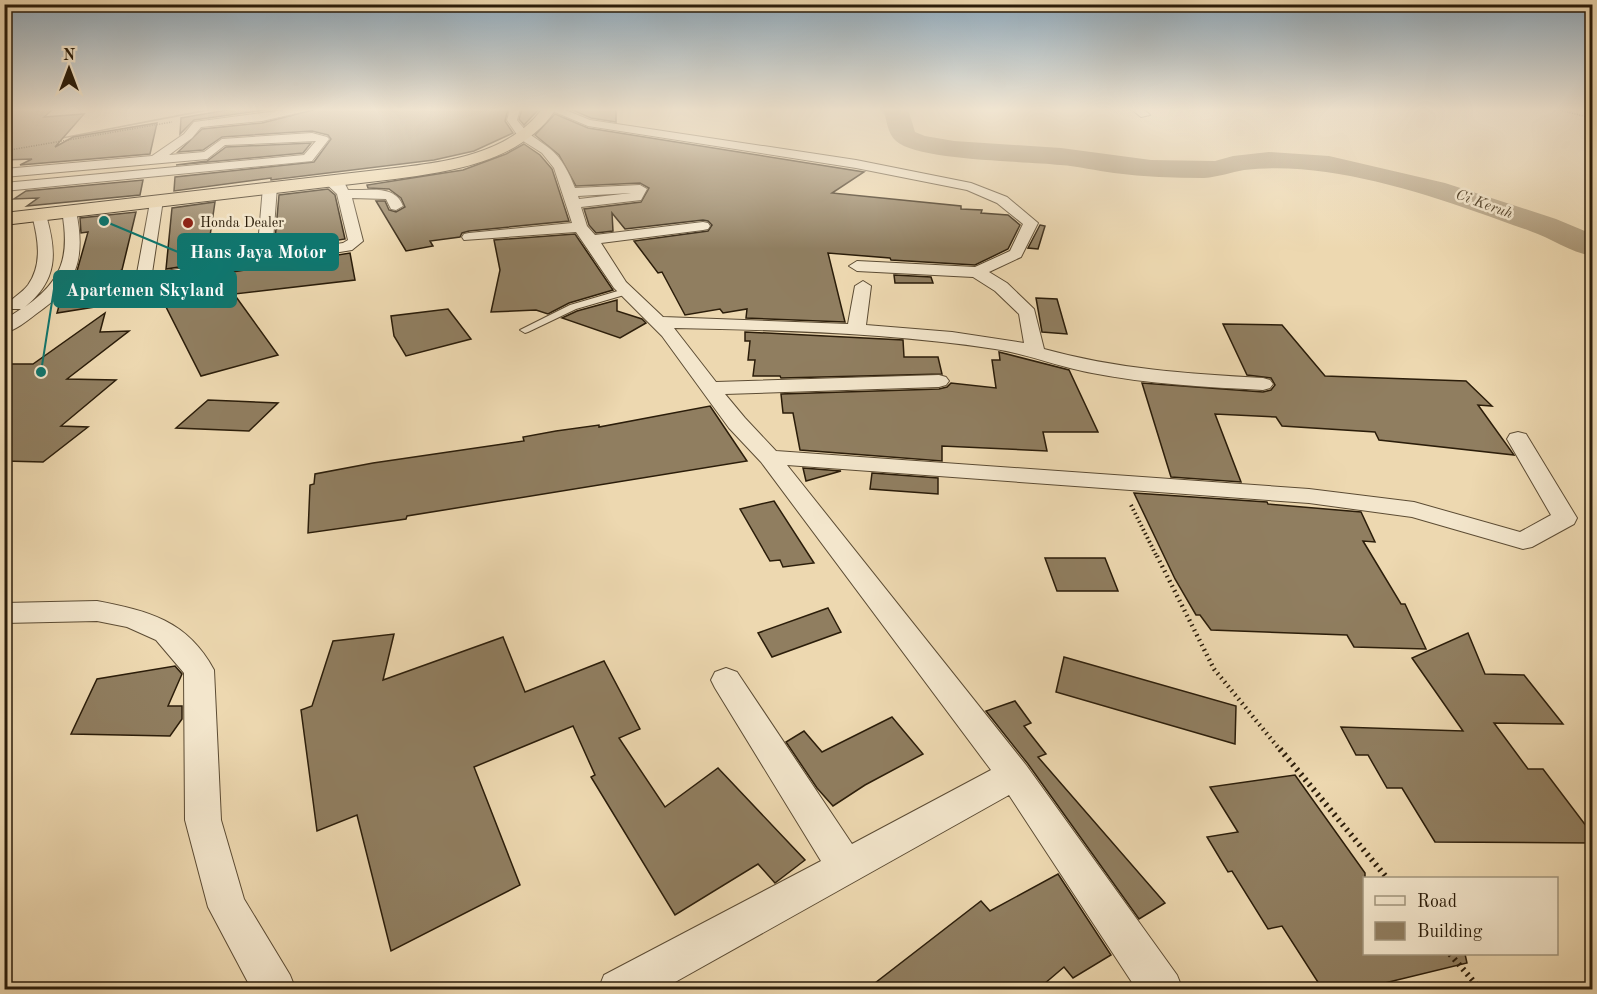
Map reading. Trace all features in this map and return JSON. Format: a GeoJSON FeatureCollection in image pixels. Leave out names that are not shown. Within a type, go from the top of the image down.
{"type":"FeatureCollection","features":[{"type":"Feature","properties":{"kind":"highway"},"geometry":{"type":"LineString","coordinates":[[4,219],[413,170],[483,155]]}},
{"type":"Feature","properties":{"kind":"street"},"geometry":{"type":"LineString","coordinates":[[155,159],[160,155]]}},
{"type":"Feature","properties":{"kind":"street"},"geometry":{"type":"LineString","coordinates":[[4,173],[203,155]]}},
{"type":"Feature","properties":{"kind":"street"},"geometry":{"type":"LineString","coordinates":[[4,187],[308,158],[310,155]]}},
{"type":"Feature","properties":{"kind":"street"},"geometry":{"type":"LineString","coordinates":[[549,155],[560,167],[579,216],[620,285],[658,322],[737,423],[769,457],[1014,776],[1162,990]]}},
{"type":"Feature","properties":{"kind":"street"},"geometry":{"type":"LineString","coordinates":[[798,155],[856,164],[971,187],[1002,200],[1031,223],[1016,254],[977,272],[857,266]]}},
{"type":"Feature","properties":{"kind":"street"},"geometry":{"type":"LineString","coordinates":[[176,158],[167,171],[157,200],[142,288],[264,260],[347,247],[356,241],[344,194],[340,187],[328,180]]}},
{"type":"Feature","properties":{"kind":"street"},"geometry":{"type":"LineString","coordinates":[[264,260],[270,187]]}},
{"type":"Feature","properties":{"kind":"street"},"geometry":{"type":"LineString","coordinates":[[344,194],[390,195],[396,206]]}},
{"type":"Feature","properties":{"kind":"street"},"geometry":{"type":"LineString","coordinates":[[4,328],[36,308],[61,284],[70,269],[73,226],[69,211]]}},
{"type":"Feature","properties":{"kind":"street"},"geometry":{"type":"LineString","coordinates":[[4,314],[34,291],[41,279],[48,254],[39,215]]}},
{"type":"Feature","properties":{"kind":"street"},"geometry":{"type":"LineString","coordinates":[[470,237],[579,216],[703,226]]}},
{"type":"Feature","properties":{"kind":"street"},"geometry":{"type":"LineString","coordinates":[[977,272],[1001,287],[1028,313],[1035,351]]}},
{"type":"Feature","properties":{"kind":"street"},"geometry":{"type":"LineString","coordinates":[[856,329],[863,286]]}},
{"type":"Feature","properties":{"kind":"street"},"geometry":{"type":"LineString","coordinates":[[658,322],[856,329],[996,343],[1035,351],[1090,367],[1213,381],[1263,384]]}},
{"type":"Feature","properties":{"kind":"street"},"geometry":{"type":"LineString","coordinates":[[711,388],[939,381]]}},
{"type":"Feature","properties":{"kind":"street"},"geometry":{"type":"LineString","coordinates":[[769,457],[1310,496],[1414,510],[1524,541],[1564,518],[1518,439]]}},
{"type":"Feature","properties":{"kind":"street"},"geometry":{"type":"LineString","coordinates":[[4,613],[97,611],[133,618],[166,632],[199,670],[203,820],[227,907],[275,990]]}},
{"type":"Feature","properties":{"kind":"street"},"geometry":{"type":"LineString","coordinates":[[726,680],[846,868]]}},
{"type":"Feature","properties":{"kind":"street"},"geometry":{"type":"LineString","coordinates":[[619,990],[1014,776]]}},
{"type":"Feature","properties":{"kind":"lane"},"geometry":{"type":"LineString","coordinates":[[525,330],[573,307],[628,291]]}},
{"type":"Feature","properties":{"kind":"path"},"geometry":{"type":"LineString","coordinates":[[1119,483],[1214,669],[1385,877]]}},
{"type":"Feature","properties":{"kind":"path"},"geometry":{"type":"LineString","coordinates":[[1451,955],[1481,990]]}},
{"type":"Feature","properties":{"kind":"building"},"geometry":{"type":"Polygon","coordinates":[[[4,155],[134,155],[20,165],[32,159],[4,160],[4,155]]]}},
{"type":"Feature","properties":{"kind":"building"},"geometry":{"type":"Polygon","coordinates":[[[215,155],[278,155],[176,165],[207,161],[215,155]]]}},
{"type":"Feature","properties":{"kind":"building"},"geometry":{"type":"Polygon","coordinates":[[[319,155],[455,155],[434,160],[174,191],[175,177],[314,162],[319,155]]]}},
{"type":"Feature","properties":{"kind":"building"},"geometry":{"type":"Polygon","coordinates":[[[502,155],[540,155],[552,169],[569,221],[469,231],[462,233],[460,237],[430,241],[433,246],[406,251],[376,201],[385,201],[389,210],[396,212],[405,207],[401,198],[389,189],[368,188],[367,185],[463,170],[502,155]]]}},
{"type":"Feature","properties":{"kind":"building"},"geometry":{"type":"Polygon","coordinates":[[[559,155],[760,155],[864,172],[832,193],[961,206],[961,209],[982,210],[981,213],[1008,215],[1020,225],[1008,249],[975,265],[891,260],[890,258],[828,253],[845,322],[746,318],[747,309],[723,313],[720,309],[685,315],[662,272],[658,273],[634,241],[708,231],[712,225],[703,220],[625,229],[612,213],[613,231],[596,233],[589,225],[584,209],[641,202],[649,188],[640,183],[576,186],[559,155]]]}},
{"type":"Feature","properties":{"kind":"building"},"geometry":{"type":"Polygon","coordinates":[[[143,180],[140,195],[27,206],[38,198],[14,199],[26,191],[143,180]]]}},
{"type":"Feature","properties":{"kind":"building"},"geometry":{"type":"Polygon","coordinates":[[[328,189],[335,195],[345,239],[274,251],[279,195],[328,189]]]}},
{"type":"Feature","properties":{"kind":"building"},"geometry":{"type":"Polygon","coordinates":[[[215,202],[210,236],[211,262],[166,269],[172,208],[215,202]]]}},
{"type":"Feature","properties":{"kind":"building"},"geometry":{"type":"Polygon","coordinates":[[[136,212],[122,270],[115,273],[107,305],[57,313],[62,295],[77,271],[88,232],[81,233],[80,218],[136,212]]]}},
{"type":"Feature","properties":{"kind":"building"},"geometry":{"type":"Polygon","coordinates":[[[1040,225],[1045,226],[1038,249],[1028,248],[1040,225]]]}},
{"type":"Feature","properties":{"kind":"building"},"geometry":{"type":"Polygon","coordinates":[[[575,234],[613,290],[569,303],[548,314],[536,310],[491,312],[500,270],[494,240],[575,234]]]}},
{"type":"Feature","properties":{"kind":"building"},"geometry":{"type":"Polygon","coordinates":[[[350,253],[355,280],[234,294],[278,355],[201,376],[162,299],[164,283],[350,253]]]}},
{"type":"Feature","properties":{"kind":"building"},"geometry":{"type":"Polygon","coordinates":[[[894,275],[931,277],[933,283],[895,283],[894,275]]]}},
{"type":"Feature","properties":{"kind":"building"},"geometry":{"type":"Polygon","coordinates":[[[1036,298],[1057,299],[1067,334],[1042,332],[1036,298]]]}},
{"type":"Feature","properties":{"kind":"building"},"geometry":{"type":"Polygon","coordinates":[[[617,300],[617,311],[642,319],[646,323],[620,338],[562,318],[577,311],[617,300]]]}},
{"type":"Feature","properties":{"kind":"building"},"geometry":{"type":"Polygon","coordinates":[[[448,309],[471,339],[406,356],[394,336],[391,316],[448,309]]]}},
{"type":"Feature","properties":{"kind":"building"},"geometry":{"type":"Polygon","coordinates":[[[105,313],[100,332],[129,331],[67,379],[116,380],[61,426],[88,427],[43,462],[4,461],[4,364],[33,364],[105,313]]]}},
{"type":"Feature","properties":{"kind":"building"},"geometry":{"type":"Polygon","coordinates":[[[1223,324],[1282,325],[1325,376],[1466,381],[1492,406],[1478,405],[1514,455],[1379,440],[1375,432],[1282,426],[1276,417],[1215,414],[1241,482],[1171,477],[1142,383],[1263,392],[1271,390],[1275,385],[1271,378],[1247,375],[1223,324]]]}},
{"type":"Feature","properties":{"kind":"building"},"geometry":{"type":"Polygon","coordinates":[[[745,332],[903,340],[904,357],[938,357],[942,374],[781,378],[780,376],[753,376],[755,360],[748,360],[750,341],[745,341],[745,332]]]}},
{"type":"Feature","properties":{"kind":"building"},"geometry":{"type":"Polygon","coordinates":[[[999,352],[1069,370],[1098,432],[1043,432],[1047,451],[942,446],[942,461],[800,450],[793,413],[783,413],[781,394],[939,389],[951,383],[996,388],[992,360],[1000,360],[999,352]]]}},
{"type":"Feature","properties":{"kind":"building"},"geometry":{"type":"Polygon","coordinates":[[[208,400],[278,403],[249,431],[176,428],[208,400]]]}},
{"type":"Feature","properties":{"kind":"building"},"geometry":{"type":"Polygon","coordinates":[[[710,406],[747,461],[407,516],[406,519],[308,533],[310,485],[314,484],[315,474],[373,463],[524,441],[523,437],[599,425],[599,427],[710,406]]]}},
{"type":"Feature","properties":{"kind":"building"},"geometry":{"type":"Polygon","coordinates":[[[803,468],[841,471],[806,481],[803,468]]]}},
{"type":"Feature","properties":{"kind":"building"},"geometry":{"type":"Polygon","coordinates":[[[872,473],[938,478],[938,494],[870,489],[872,473]]]}},
{"type":"Feature","properties":{"kind":"building"},"geometry":{"type":"Polygon","coordinates":[[[1134,493],[1267,502],[1268,504],[1361,512],[1375,542],[1363,541],[1401,604],[1405,604],[1426,649],[1354,647],[1347,635],[1211,630],[1200,615],[1196,615],[1175,579],[1134,493]]]}},
{"type":"Feature","properties":{"kind":"building"},"geometry":{"type":"Polygon","coordinates":[[[774,501],[814,563],[783,567],[780,560],[770,561],[740,509],[774,501]]]}},
{"type":"Feature","properties":{"kind":"building"},"geometry":{"type":"Polygon","coordinates":[[[1045,558],[1105,558],[1118,591],[1057,591],[1045,558]]]}},
{"type":"Feature","properties":{"kind":"building"},"geometry":{"type":"Polygon","coordinates":[[[828,608],[841,632],[772,657],[758,633],[828,608]]]}},
{"type":"Feature","properties":{"kind":"building"},"geometry":{"type":"Polygon","coordinates":[[[1468,633],[1485,674],[1524,675],[1563,724],[1494,723],[1528,769],[1543,769],[1593,835],[1593,843],[1435,842],[1402,788],[1387,788],[1368,755],[1356,755],[1341,727],[1463,731],[1412,658],[1468,633]]]}},
{"type":"Feature","properties":{"kind":"building"},"geometry":{"type":"Polygon","coordinates":[[[394,634],[383,680],[503,637],[525,692],[604,661],[640,729],[619,738],[665,807],[718,768],[805,860],[775,883],[758,864],[675,915],[591,777],[595,775],[573,726],[474,767],[520,885],[391,951],[357,815],[317,831],[301,710],[312,706],[333,641],[394,634]]]}},
{"type":"Feature","properties":{"kind":"building"},"geometry":{"type":"Polygon","coordinates":[[[1064,657],[1236,706],[1235,744],[1056,692],[1064,657]]]}},
{"type":"Feature","properties":{"kind":"building"},"geometry":{"type":"Polygon","coordinates":[[[175,666],[182,674],[168,706],[182,706],[182,719],[170,736],[71,734],[97,679],[175,666]]]}},
{"type":"Feature","properties":{"kind":"building"},"geometry":{"type":"Polygon","coordinates":[[[1015,701],[1031,723],[1024,726],[1046,754],[1038,757],[1165,903],[1139,919],[1028,764],[986,711],[1015,701]]]}},
{"type":"Feature","properties":{"kind":"building"},"geometry":{"type":"Polygon","coordinates":[[[892,717],[923,754],[865,785],[833,806],[817,788],[786,742],[804,731],[822,752],[892,717]]]}},
{"type":"Feature","properties":{"kind":"building"},"geometry":{"type":"Polygon","coordinates":[[[1295,775],[1365,873],[1363,877],[1363,955],[1465,955],[1467,963],[1356,990],[1323,990],[1282,926],[1268,929],[1232,871],[1228,872],[1207,837],[1238,832],[1210,787],[1295,775]]]}},
{"type":"Feature","properties":{"kind":"building"},"geometry":{"type":"Polygon","coordinates":[[[1058,874],[1111,955],[1073,978],[1064,967],[1037,990],[866,990],[981,901],[990,911],[1058,874]]]}},
{"type":"Feature","properties":{"kind":"waterway","name":"Ci Keruh"},"geometry":{"type":"LineString","coordinates":[[1038,155],[1112,165],[1177,169],[1216,169],[1231,164],[1257,161],[1317,162],[1356,169],[1435,189],[1545,225],[1592,246]]}},
{"type":"Feature","properties":{"kind":"place","name":"Hans Jaya Motor"},"geometry":{"type":"Point","coordinates":[104,221]}},
{"type":"Feature","properties":{"kind":"place","name":"Honda Dealer"},"geometry":{"type":"Point","coordinates":[188,223]}},
{"type":"Feature","properties":{"kind":"place","name":"Apartemen Skyland"},"geometry":{"type":"Point","coordinates":[41,372]}}]}
